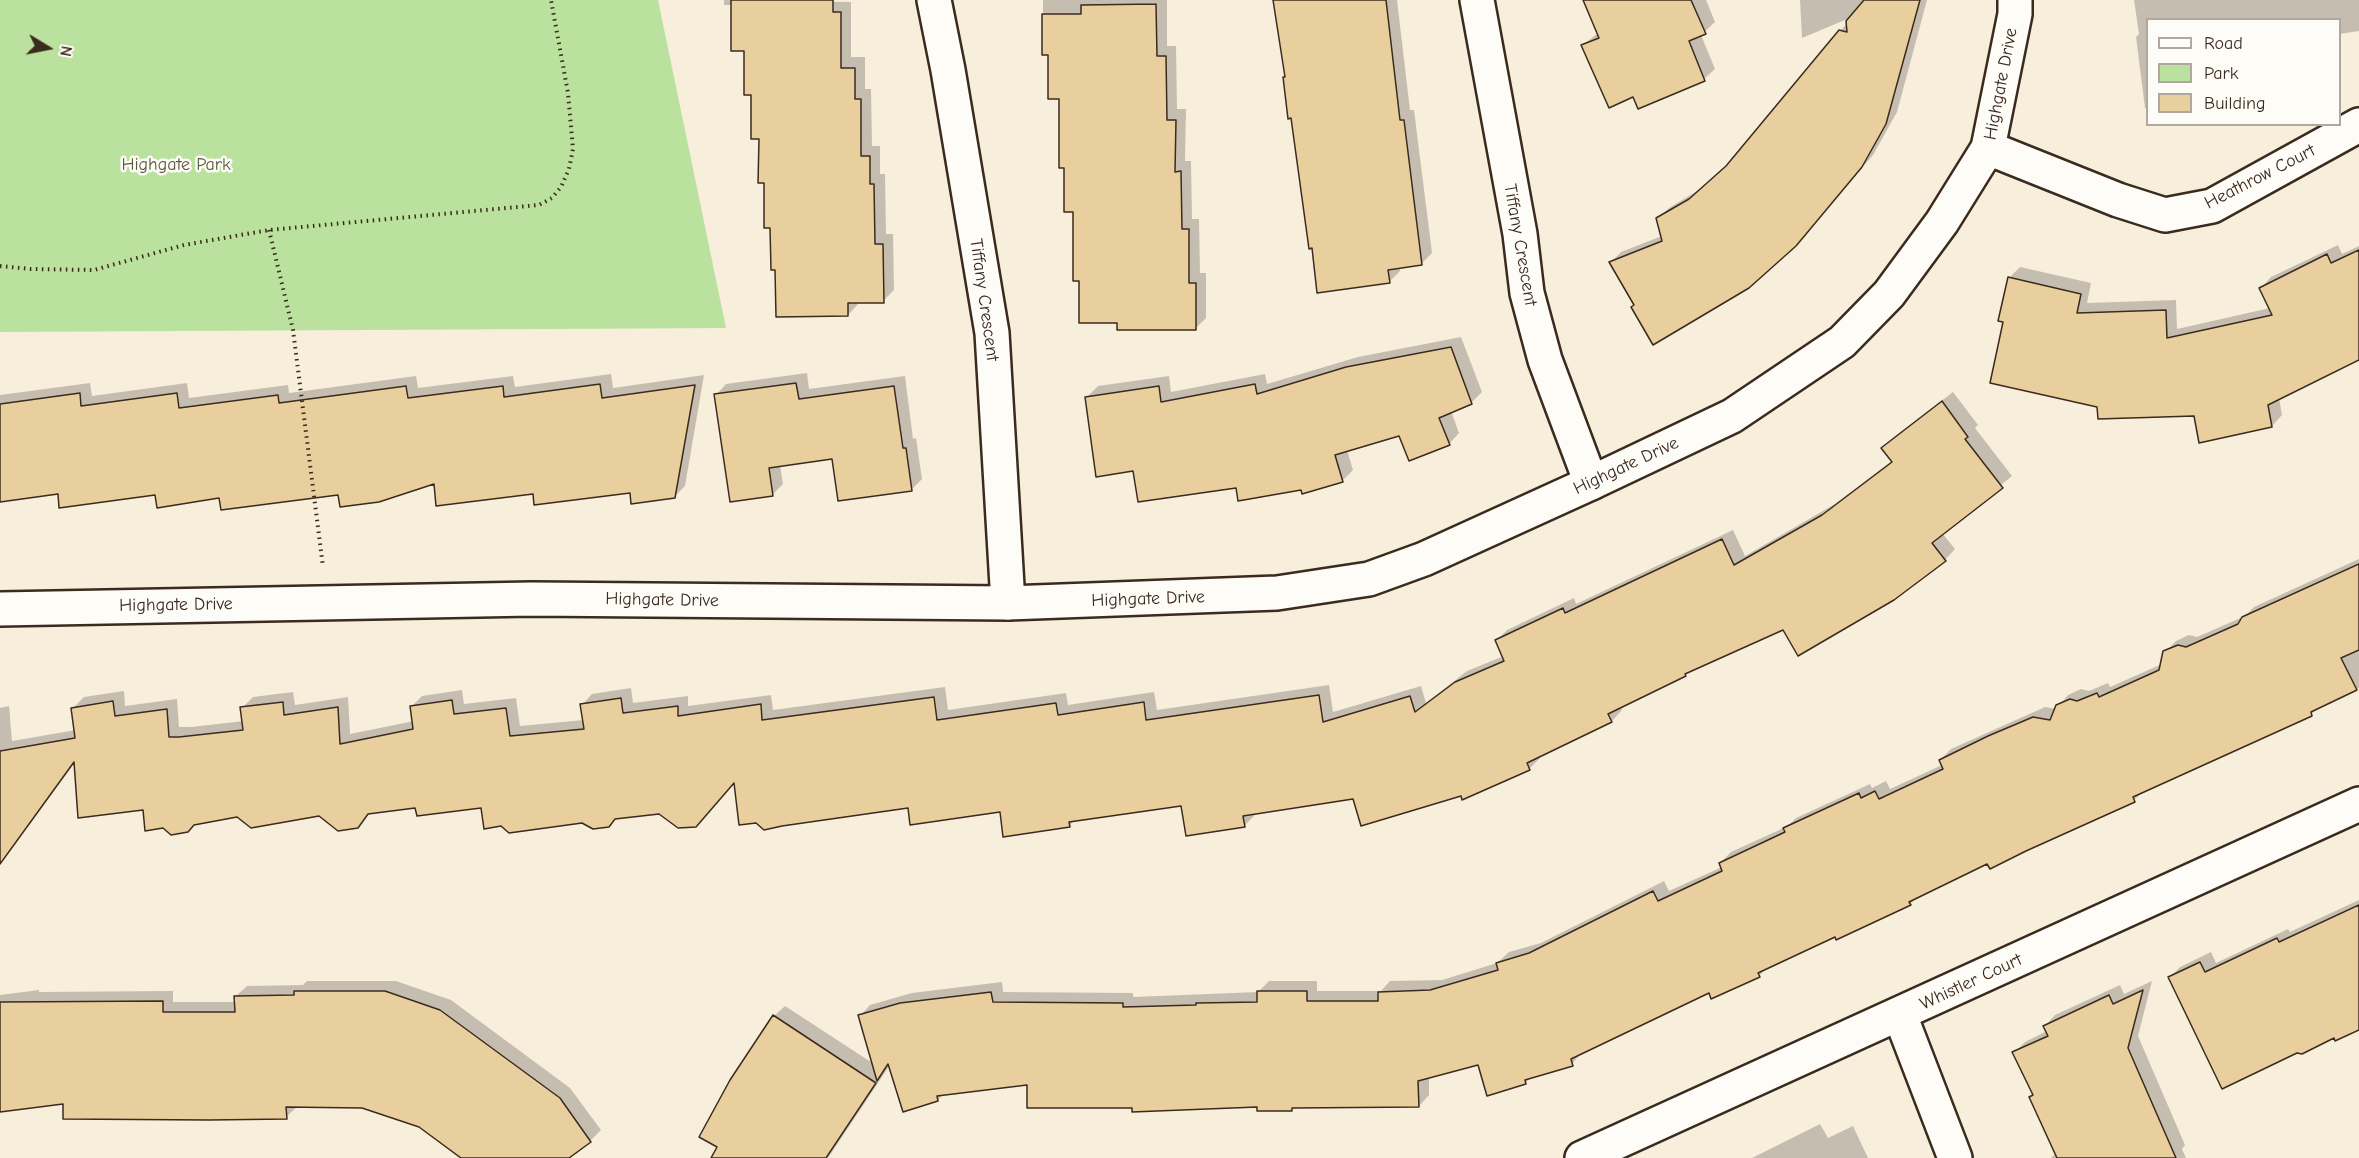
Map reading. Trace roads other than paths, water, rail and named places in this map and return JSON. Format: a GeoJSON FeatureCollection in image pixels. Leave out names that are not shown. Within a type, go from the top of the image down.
{"type":"FeatureCollection","features":[{"type":"Feature","properties":{"kind":"street","name":"Tiffany Crescent"},"geometry":{"type":"LineString","coordinates":[[934,0],[992,333],[1008,603]]}},
{"type":"Feature","properties":{"kind":"street","name":"Tiffany Crescent"},"geometry":{"type":"LineString","coordinates":[[1477,0],[1520,234],[1527,293],[1545,360],[1591,483]]}},
{"type":"Feature","properties":{"kind":"street","name":"Highgate Drive"},"geometry":{"type":"LineString","coordinates":[[0,609],[532,598],[1008,603],[1277,593],[1369,579],[1424,559],[1732,416],[1842,342],[1889,294],[1942,222],[1988,148],[2015,0]]}},
{"type":"Feature","properties":{"kind":"street","name":"Heathrow Court"},"geometry":{"type":"LineString","coordinates":[[1988,148],[2118,200],[2166,215],[2212,206],[2359,125]]}},
{"type":"Feature","properties":{"kind":"street","name":"Whistler Court"},"geometry":{"type":"LineString","coordinates":[[1582,1158],[2359,804]]}},
{"type":"Feature","properties":{"kind":"street"},"geometry":{"type":"LineString","coordinates":[[1900,1015],[1955,1158]]}},
{"type":"Feature","properties":{"kind":"park label","name":"Highgate Park"},"geometry":{"type":"Point","coordinates":[176,165]}}]}
